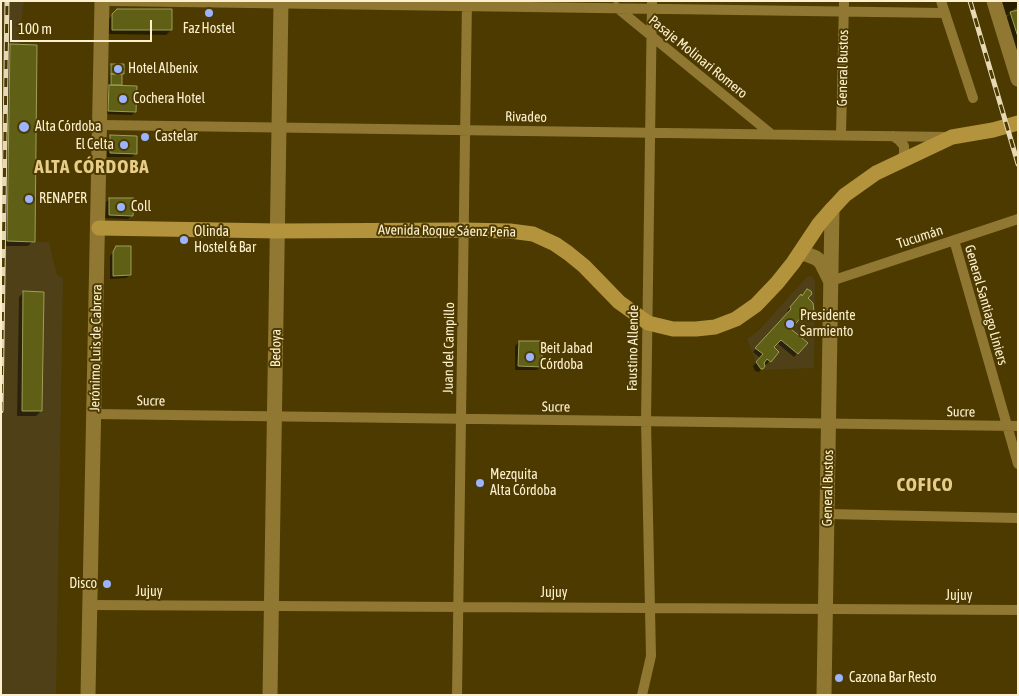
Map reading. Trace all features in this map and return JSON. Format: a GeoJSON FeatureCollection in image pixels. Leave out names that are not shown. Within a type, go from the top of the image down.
{"type":"FeatureCollection","features":[{"type":"Feature","properties":{"kind":"main road","name":"Jerónimo Luis de Cabrera"},"geometry":{"type":"LineString","coordinates":[[88,695],[102,1]]}},
{"type":"Feature","properties":{"kind":"main road"},"geometry":{"type":"LineString","coordinates":[[994,1],[1018,79]]}},
{"type":"Feature","properties":{"kind":"main road","name":"Bedoya"},"geometry":{"type":"LineString","coordinates":[[270,695],[281,2]]}},
{"type":"Feature","properties":{"kind":"main road","name":"Avenida Roque Sáenz Peña"},"geometry":{"type":"LineString","coordinates":[[98,228],[464,230],[510,231],[533,234],[555,244],[584,266],[618,302],[648,323],[673,330],[715,327],[736,319],[756,304],[777,283],[832,209],[861,183],[902,160],[952,137],[993,130],[1018,123]]}},
{"type":"Feature","properties":{"kind":"main road","name":"General Bustos"},"geometry":{"type":"LineString","coordinates":[[824,695],[832,209]]}},
{"type":"Feature","properties":{"kind":"main road"},"geometry":{"type":"LineString","coordinates":[[799,254],[806,254],[821,262],[831,281]]}},
{"type":"Feature","properties":{"kind":"street"},"geometry":{"type":"LineString","coordinates":[[110,1],[844,6],[944,12]]}},
{"type":"Feature","properties":{"kind":"street"},"geometry":{"type":"LineString","coordinates":[[940,1],[973,98]]}},
{"type":"Feature","properties":{"kind":"street","name":"Juan del Campillo"},"geometry":{"type":"LineString","coordinates":[[457,695],[467,4]]}},
{"type":"Feature","properties":{"kind":"street","name":"Pasaje Molinari Romero"},"geometry":{"type":"LineString","coordinates":[[613,5],[770,133]]}},
{"type":"Feature","properties":{"kind":"street","name":"Faustino Allende"},"geometry":{"type":"LineString","coordinates":[[642,695],[651,656],[646,422],[652,5]]}},
{"type":"Feature","properties":{"kind":"street","name":"General Bustos"},"geometry":{"type":"LineString","coordinates":[[841,136],[844,6]]}},
{"type":"Feature","properties":{"kind":"street","name":"Rivadeo"},"geometry":{"type":"LineString","coordinates":[[100,125],[952,137]]}},
{"type":"Feature","properties":{"kind":"street"},"geometry":{"type":"LineString","coordinates":[[893,136],[900,140],[904,146],[902,160]]}},
{"type":"Feature","properties":{"kind":"street","name":"Tucumán"},"geometry":{"type":"LineString","coordinates":[[831,281],[1018,219]]}},
{"type":"Feature","properties":{"kind":"street","name":"General Santiago Liniers"},"geometry":{"type":"LineString","coordinates":[[954,240],[1018,464]]}},
{"type":"Feature","properties":{"kind":"street","name":"Sucre"},"geometry":{"type":"LineString","coordinates":[[94,414],[1018,426]]}},
{"type":"Feature","properties":{"kind":"street"},"geometry":{"type":"LineString","coordinates":[[827,514],[1018,518]]}},
{"type":"Feature","properties":{"kind":"street","name":"Jujuy"},"geometry":{"type":"LineString","coordinates":[[90,605],[1018,610]]}},
{"type":"Feature","properties":{"kind":"shaded area"},"geometry":{"type":"Polygon","coordinates":[[[1,1],[24,1],[19,44],[16,241],[49,242],[57,275],[63,278],[56,695],[1,695],[1,1]]]}},
{"type":"Feature","properties":{"kind":"shaded area","name":"Presidente Sarmiento"},"geometry":{"type":"Polygon","coordinates":[[[809,276],[813,277],[815,282],[814,368],[759,370],[747,339],[757,332],[809,276]]]}},
{"type":"Feature","properties":{"kind":"building"},"geometry":{"type":"Polygon","coordinates":[[[117,9],[172,9],[172,30],[112,30],[112,14],[117,9]]]}},
{"type":"Feature","properties":{"kind":"building"},"geometry":{"type":"Polygon","coordinates":[[[1018,10],[1018,37],[1010,12],[1018,10]]]}},
{"type":"Feature","properties":{"kind":"building"},"geometry":{"type":"Polygon","coordinates":[[[10,44],[37,45],[35,242],[7,241],[10,44]]]}},
{"type":"Feature","properties":{"kind":"building","name":"Hotel Albenix"},"geometry":{"type":"Polygon","coordinates":[[[111,64],[124,64],[124,74],[111,74],[111,64]]]}},
{"type":"Feature","properties":{"kind":"building"},"geometry":{"type":"Polygon","coordinates":[[[111,74],[122,74],[122,85],[111,85],[111,74]]]}},
{"type":"Feature","properties":{"kind":"building","name":"Cochera Hotel"},"geometry":{"type":"Polygon","coordinates":[[[109,85],[137,86],[136,112],[108,111],[109,85]]]}},
{"type":"Feature","properties":{"kind":"building","name":"El Celta"},"geometry":{"type":"Polygon","coordinates":[[[110,135],[137,136],[137,154],[110,153],[110,135]]]}},
{"type":"Feature","properties":{"kind":"building","name":"Coll"},"geometry":{"type":"Polygon","coordinates":[[[109,198],[134,198],[133,216],[109,215],[109,198]]]}},
{"type":"Feature","properties":{"kind":"building"},"geometry":{"type":"Polygon","coordinates":[[[116,246],[131,246],[131,275],[113,276],[113,252],[116,246]]]}},
{"type":"Feature","properties":{"kind":"building"},"geometry":{"type":"Polygon","coordinates":[[[807,289],[812,294],[808,298],[813,303],[814,311],[807,319],[803,315],[791,329],[808,343],[798,354],[781,340],[774,347],[779,352],[771,362],[767,359],[764,363],[765,366],[761,369],[756,362],[763,354],[755,348],[807,289]]]}},
{"type":"Feature","properties":{"kind":"building"},"geometry":{"type":"Polygon","coordinates":[[[23,291],[44,292],[42,411],[22,411],[23,291]]]}},
{"type":"Feature","properties":{"kind":"building","name":"Beit Jabad Córdoba"},"geometry":{"type":"Polygon","coordinates":[[[519,341],[542,341],[542,367],[518,366],[519,341]]]}},
{"type":"Feature","properties":{"kind":"railway"},"geometry":{"type":"LineString","coordinates":[[1,411],[7,1]]}},
{"type":"Feature","properties":{"kind":"railway"},"geometry":{"type":"LineString","coordinates":[[970,1],[1018,164]]}},
{"type":"Feature","properties":{"kind":"place","name":"Faz Hostel"},"geometry":{"type":"Point","coordinates":[209,13]}},
{"type":"Feature","properties":{"kind":"place","name":"Hotel Albenix"},"geometry":{"type":"Point","coordinates":[118,69]}},
{"type":"Feature","properties":{"kind":"place","name":"Cochera Hotel"},"geometry":{"type":"Point","coordinates":[123,99]}},
{"type":"Feature","properties":{"kind":"place","name":"Alta Córdoba"},"geometry":{"type":"Point","coordinates":[24,127]}},
{"type":"Feature","properties":{"kind":"place","name":"Castelar"},"geometry":{"type":"Point","coordinates":[145,137]}},
{"type":"Feature","properties":{"kind":"place","name":"El Celta"},"geometry":{"type":"Point","coordinates":[124,145]}},
{"type":"Feature","properties":{"kind":"place","name":"RENAPER"},"geometry":{"type":"Point","coordinates":[29,199]}},
{"type":"Feature","properties":{"kind":"place","name":"Coll"},"geometry":{"type":"Point","coordinates":[121,207]}},
{"type":"Feature","properties":{"kind":"place","name":"Olinda Hostel & Bar"},"geometry":{"type":"Point","coordinates":[184,240]}},
{"type":"Feature","properties":{"kind":"place","name":"Presidente Sarmiento"},"geometry":{"type":"Point","coordinates":[790,324]}},
{"type":"Feature","properties":{"kind":"place","name":"Beit Jabad Córdoba"},"geometry":{"type":"Point","coordinates":[530,357]}},
{"type":"Feature","properties":{"kind":"place","name":"Mezquita Alta Córdoba"},"geometry":{"type":"Point","coordinates":[480,483]}},
{"type":"Feature","properties":{"kind":"place","name":"Disco"},"geometry":{"type":"Point","coordinates":[107,584]}},
{"type":"Feature","properties":{"kind":"place","name":"Cazona Bar Resto"},"geometry":{"type":"Point","coordinates":[839,678]}},
{"type":"Feature","properties":{"kind":"district","name":"ALTA CÓRDOBA"},"geometry":{"type":"Point","coordinates":[92,167]}},
{"type":"Feature","properties":{"kind":"district","name":"COFICO"},"geometry":{"type":"Point","coordinates":[925,485]}}]}
